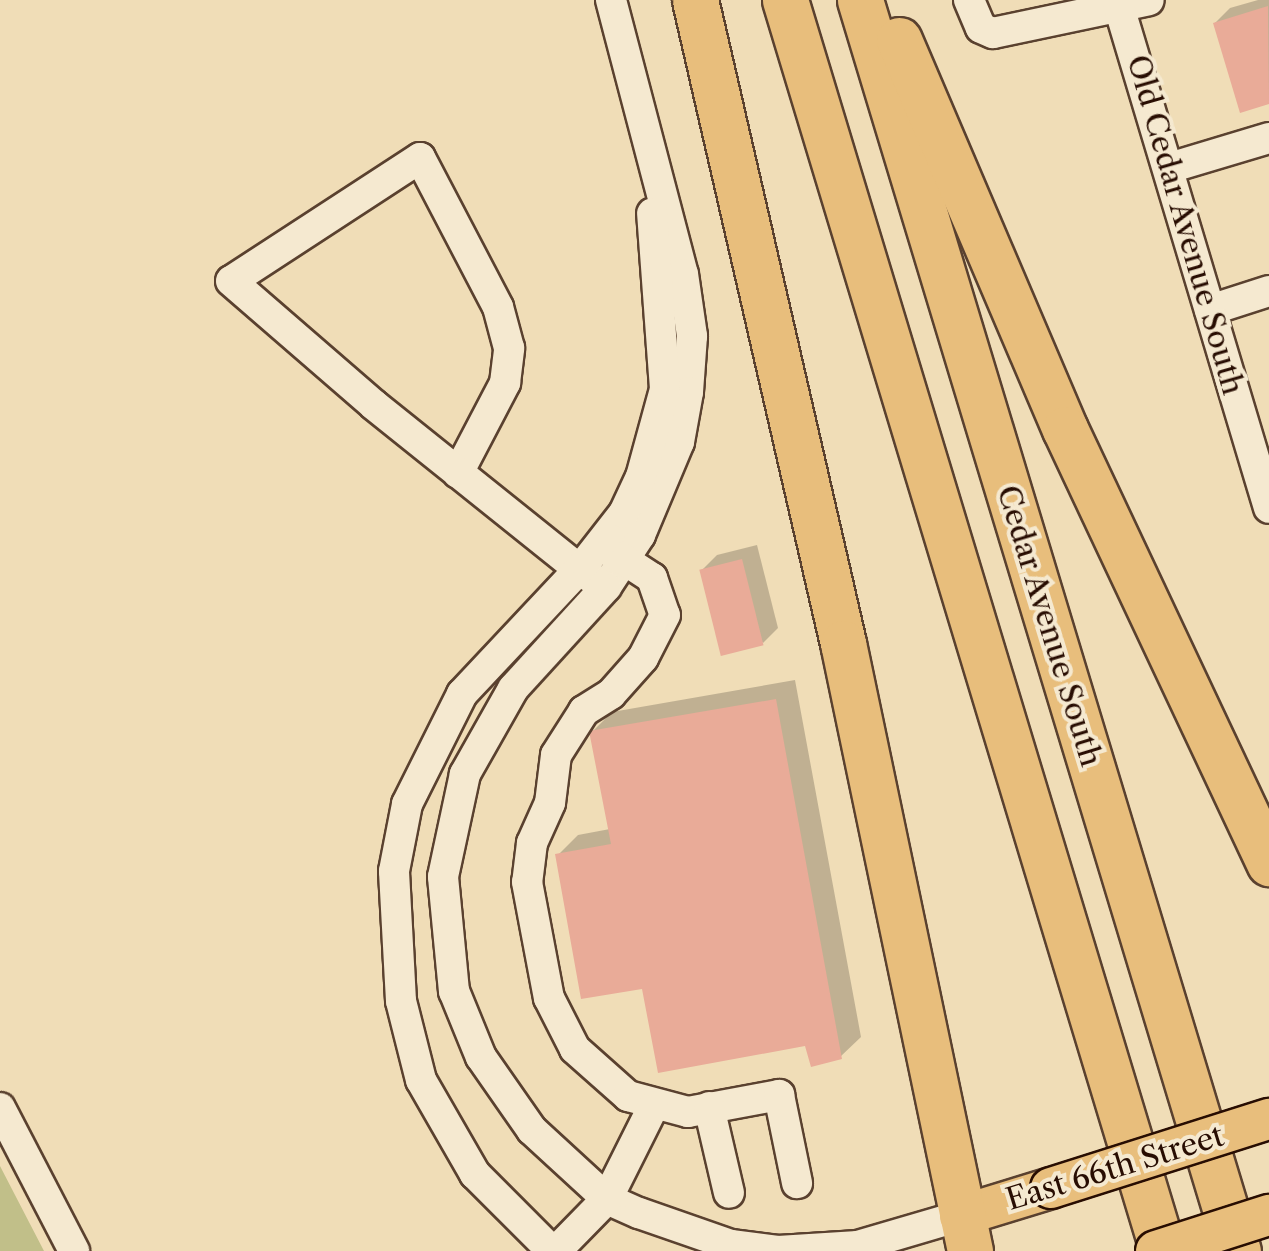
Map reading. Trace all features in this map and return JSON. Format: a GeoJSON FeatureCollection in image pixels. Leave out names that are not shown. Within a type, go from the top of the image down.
{"type":"FeatureCollection","features":[{"type":"Feature","properties":{"kind":"highway"},"geometry":{"type":"LineString","coordinates":[[694,0],[843,643],[965,1234]]}},
{"type":"Feature","properties":{"kind":"highway"},"geometry":{"type":"LineString","coordinates":[[785,0],[1160,1251]]}},
{"type":"Feature","properties":{"kind":"highway","name":"Cedar Avenue South"},"geometry":{"type":"LineString","coordinates":[[860,0],[1238,1251]]}},
{"type":"Feature","properties":{"kind":"highway"},"geometry":{"type":"LineString","coordinates":[[885,0],[1065,429],[1269,863]]}},
{"type":"Feature","properties":{"kind":"main road","name":"East 66th Street"},"geometry":{"type":"LineString","coordinates":[[965,1234],[1052,1188],[1269,1119]]}},
{"type":"Feature","properties":{"kind":"main road"},"geometry":{"type":"LineString","coordinates":[[1160,1251],[1269,1215]]}},
{"type":"Feature","properties":{"kind":"street"},"geometry":{"type":"LineString","coordinates":[[611,0],[649,160],[683,274],[692,336],[679,442],[661,495],[612,552],[579,569],[488,660],[433,741],[407,804],[394,871],[400,1001],[421,1080],[475,1174],[554,1251],[607,1198],[653,1106]]}},
{"type":"Feature","properties":{"kind":"street"},"geometry":{"type":"LineString","coordinates":[[969,0],[980,28],[993,33],[1129,3]]}},
{"type":"Feature","properties":{"kind":"street","name":"Old Cedar Avenue South"},"geometry":{"type":"LineString","coordinates":[[1129,3],[1170,168],[1269,508]]}},
{"type":"Feature","properties":{"kind":"street"},"geometry":{"type":"LineString","coordinates":[[1170,168],[1269,138]]}},
{"type":"Feature","properties":{"kind":"street"},"geometry":{"type":"LineString","coordinates":[[458,472],[505,383],[510,348],[498,307],[420,158],[231,281],[458,472],[606,587]]}},
{"type":"Feature","properties":{"kind":"street"},"geometry":{"type":"LineString","coordinates":[[1210,310],[1269,291]]}},
{"type":"Feature","properties":{"kind":"street"},"geometry":{"type":"LineString","coordinates":[[612,552],[606,587],[513,689],[488,728],[461,790],[443,877],[454,991],[481,1058],[532,1130],[607,1198],[688,1232],[778,1251],[965,1234]]}},
{"type":"Feature","properties":{"kind":"street"},"geometry":{"type":"LineString","coordinates":[[612,552],[652,578],[665,616],[643,658],[584,711],[556,754],[550,803],[532,842],[527,882],[559,1026],[598,1076],[653,1106],[688,1112],[779,1095],[797,1183]]}},
{"type":"Feature","properties":{"kind":"street"},"geometry":{"type":"LineString","coordinates":[[710,1107],[728,1192]]}},
{"type":"Feature","properties":{"kind":"street"},"geometry":{"type":"LineString","coordinates":[[0,1108],[74,1251]]}},
{"type":"Feature","properties":{"kind":"shaded area"},"geometry":{"type":"Polygon","coordinates":[[[0,1166],[15,1195],[44,1251],[0,1251],[0,1166]]]}},
{"type":"Feature","properties":{"kind":"building"},"geometry":{"type":"Polygon","coordinates":[[[1268,6],[1269,104],[1240,113],[1213,23],[1268,6]]]}},
{"type":"Feature","properties":{"kind":"building"},"geometry":{"type":"Polygon","coordinates":[[[742,559],[764,645],[721,656],[699,570],[742,559]]]}},
{"type":"Feature","properties":{"kind":"building"},"geometry":{"type":"Polygon","coordinates":[[[776,699],[842,1059],[811,1067],[805,1046],[658,1073],[642,989],[581,999],[555,854],[611,844],[589,731],[776,699]]]}}]}
